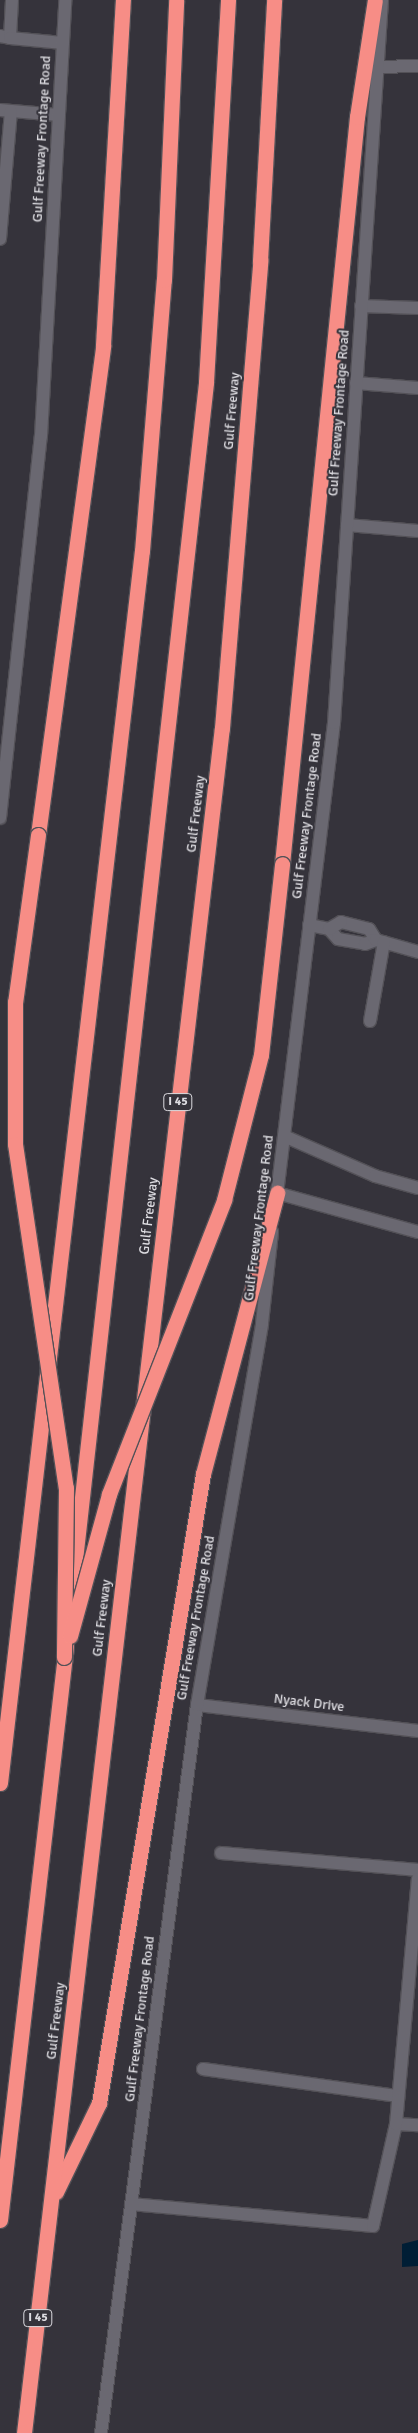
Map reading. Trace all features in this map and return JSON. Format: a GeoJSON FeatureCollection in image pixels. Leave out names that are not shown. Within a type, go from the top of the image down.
{"type":"FeatureCollection","features":[{"type":"Feature","properties":{"kind":"highway"},"geometry":{"type":"LineString","coordinates":[[64,1657],[66,1488],[15,1144],[15,1002],[103,345],[123,0]]}},
{"type":"Feature","properties":{"kind":"highway"},"geometry":{"type":"LineString","coordinates":[[0,1783],[142,551],[164,280],[176,0]]}},
{"type":"Feature","properties":{"kind":"highway","name":"Gulf Freeway"},"geometry":{"type":"LineString","coordinates":[[0,2220],[206,382],[228,0]]}},
{"type":"Feature","properties":{"kind":"highway","name":"Gulf Freeway"},"geometry":{"type":"LineString","coordinates":[[24,2433],[222,728],[260,261],[274,0]]}},
{"type":"Feature","properties":{"kind":"highway"},"geometry":{"type":"LineString","coordinates":[[64,1657],[109,1494],[224,1200],[261,1055],[357,117],[374,0]]}},
{"type":"Feature","properties":{"kind":"highway"},"geometry":{"type":"LineString","coordinates":[[51,2202],[99,2103],[203,1474],[277,1193]]}},
{"type":"Feature","properties":{"kind":"main road"},"geometry":{"type":"LineString","coordinates":[[12,0],[5,37],[63,43]]}},
{"type":"Feature","properties":{"kind":"main road","name":"Gulf Freeway Frontage Road"},"geometry":{"type":"LineString","coordinates":[[0,818],[41,436],[65,0]]}},
{"type":"Feature","properties":{"kind":"main road","name":"Gulf Freeway Frontage Road"},"geometry":{"type":"LineString","coordinates":[[100,2433],[196,1705],[262,1323],[334,723],[382,0]]}},
{"type":"Feature","properties":{"kind":"main road"},"geometry":{"type":"LineString","coordinates":[[377,67],[418,66]]}},
{"type":"Feature","properties":{"kind":"main road"},"geometry":{"type":"LineString","coordinates":[[0,239],[5,111],[59,116]]}},
{"type":"Feature","properties":{"kind":"main road"},"geometry":{"type":"LineString","coordinates":[[361,306],[418,308]]}},
{"type":"Feature","properties":{"kind":"main road"},"geometry":{"type":"LineString","coordinates":[[356,383],[418,388]]}},
{"type":"Feature","properties":{"kind":"main road"},"geometry":{"type":"LineString","coordinates":[[346,525],[418,531]]}},
{"type":"Feature","properties":{"kind":"main road"},"geometry":{"type":"LineString","coordinates":[[309,925],[329,929],[338,940],[365,944],[380,941],[418,952]]}},
{"type":"Feature","properties":{"kind":"main road"},"geometry":{"type":"LineString","coordinates":[[370,1022],[380,941]]}},
{"type":"Feature","properties":{"kind":"main road"},"geometry":{"type":"LineString","coordinates":[[284,1136],[375,1176],[418,1188]]}},
{"type":"Feature","properties":{"kind":"main road"},"geometry":{"type":"LineString","coordinates":[[277,1193],[418,1232]]}},
{"type":"Feature","properties":{"kind":"main road","name":"Nyack Drive"},"geometry":{"type":"LineString","coordinates":[[196,1705],[418,1731]]}},
{"type":"Feature","properties":{"kind":"main road"},"geometry":{"type":"LineString","coordinates":[[220,1853],[418,1870]]}},
{"type":"Feature","properties":{"kind":"main road"},"geometry":{"type":"LineString","coordinates":[[131,2204],[373,2226],[396,2124],[418,1879]]}},
{"type":"Feature","properties":{"kind":"main road"},"geometry":{"type":"LineString","coordinates":[[203,2069],[398,2096]]}},
{"type":"Feature","properties":{"kind":"main road"},"geometry":{"type":"LineString","coordinates":[[396,2124],[418,2125]]}},
{"type":"Feature","properties":{"kind":"water"},"geometry":{"type":"Polygon","coordinates":[[[418,2240],[418,2266],[402,2267],[402,2244],[418,2240]]]}}]}
